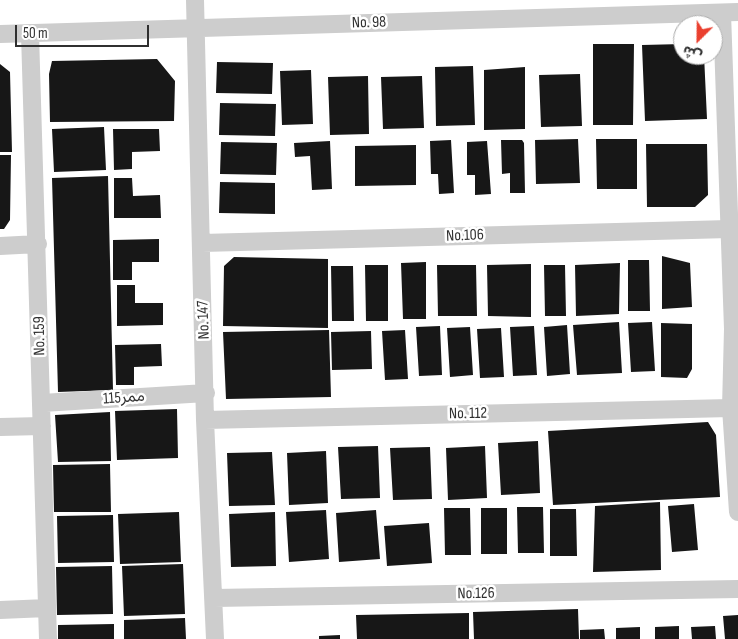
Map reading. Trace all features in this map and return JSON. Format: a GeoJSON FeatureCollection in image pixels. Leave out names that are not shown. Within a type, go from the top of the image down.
{"type":"FeatureCollection","features":[{"type":"Feature","properties":{"kind":"street","name":"No. 147"},"geometry":{"type":"LineString","coordinates":[[195,0],[206,393],[205,420],[215,639]]}},
{"type":"Feature","properties":{"kind":"street","name":"No. 98"},"geometry":{"type":"LineString","coordinates":[[0,34],[730,12]]}},
{"type":"Feature","properties":{"kind":"street"},"geometry":{"type":"LineString","coordinates":[[730,12],[732,118],[729,229],[736,329],[731,408],[738,512]]}},
{"type":"Feature","properties":{"kind":"street","name":"No. 159"},"geometry":{"type":"LineString","coordinates":[[30,34],[38,244],[48,639]]}},
{"type":"Feature","properties":{"kind":"street","name":"No.106"},"geometry":{"type":"LineString","coordinates":[[202,243],[729,229]]}},
{"type":"Feature","properties":{"kind":"street"},"geometry":{"type":"LineString","coordinates":[[0,246],[38,244]]}},
{"type":"Feature","properties":{"kind":"street","name":"ممر115"},"geometry":{"type":"LineString","coordinates":[[42,403],[206,393]]}},
{"type":"Feature","properties":{"kind":"street","name":"No. 112"},"geometry":{"type":"LineString","coordinates":[[205,420],[731,408]]}},
{"type":"Feature","properties":{"kind":"street"},"geometry":{"type":"LineString","coordinates":[[0,427],[42,426]]}},
{"type":"Feature","properties":{"kind":"street","name":"No.126"},"geometry":{"type":"LineString","coordinates":[[214,598],[738,589]]}},
{"type":"Feature","properties":{"kind":"street"},"geometry":{"type":"LineString","coordinates":[[0,610],[47,608]]}},
{"type":"Feature","properties":{"kind":"building"},"geometry":{"type":"Polygon","coordinates":[[[593,44],[634,44],[633,125],[593,125],[593,44]]]}},
{"type":"Feature","properties":{"kind":"building"},"geometry":{"type":"Polygon","coordinates":[[[673,44],[673,65],[704,65],[707,119],[645,121],[642,45],[673,44]]]}},
{"type":"Feature","properties":{"kind":"building"},"geometry":{"type":"Polygon","coordinates":[[[157,59],[175,81],[174,121],[50,122],[49,74],[52,61],[157,59]]]}},
{"type":"Feature","properties":{"kind":"building"},"geometry":{"type":"Polygon","coordinates":[[[217,62],[273,63],[272,94],[216,93],[217,62]]]}},
{"type":"Feature","properties":{"kind":"building"},"geometry":{"type":"Polygon","coordinates":[[[0,64],[10,72],[12,152],[0,152],[0,64]]]}},
{"type":"Feature","properties":{"kind":"building"},"geometry":{"type":"Polygon","coordinates":[[[473,66],[475,125],[436,126],[435,67],[473,66]]]}},
{"type":"Feature","properties":{"kind":"building"},"geometry":{"type":"Polygon","coordinates":[[[525,67],[525,129],[484,130],[484,70],[525,67]]]}},
{"type":"Feature","properties":{"kind":"building"},"geometry":{"type":"Polygon","coordinates":[[[311,70],[313,124],[282,125],[280,71],[311,70]]]}},
{"type":"Feature","properties":{"kind":"building"},"geometry":{"type":"Polygon","coordinates":[[[580,74],[582,126],[541,127],[539,75],[580,74]]]}},
{"type":"Feature","properties":{"kind":"building"},"geometry":{"type":"Polygon","coordinates":[[[368,76],[369,134],[330,135],[328,77],[368,76]]]}},
{"type":"Feature","properties":{"kind":"building"},"geometry":{"type":"Polygon","coordinates":[[[422,76],[424,128],[383,129],[381,77],[422,76]]]}},
{"type":"Feature","properties":{"kind":"building"},"geometry":{"type":"Polygon","coordinates":[[[220,103],[276,104],[275,136],[219,135],[220,103]]]}},
{"type":"Feature","properties":{"kind":"building"},"geometry":{"type":"Polygon","coordinates":[[[104,127],[106,170],[54,172],[52,129],[104,127]]]}},
{"type":"Feature","properties":{"kind":"building"},"geometry":{"type":"Polygon","coordinates":[[[113,129],[159,129],[160,151],[132,152],[132,169],[114,170],[113,129]]]}},
{"type":"Feature","properties":{"kind":"building"},"geometry":{"type":"Polygon","coordinates":[[[578,139],[580,183],[536,184],[535,140],[578,139]]]}},
{"type":"Feature","properties":{"kind":"building"},"geometry":{"type":"Polygon","coordinates":[[[596,139],[637,139],[637,189],[597,189],[596,139]]]}},
{"type":"Feature","properties":{"kind":"building"},"geometry":{"type":"Polygon","coordinates":[[[451,140],[454,193],[439,194],[438,174],[431,174],[430,141],[451,140]]]}},
{"type":"Feature","properties":{"kind":"building"},"geometry":{"type":"Polygon","coordinates":[[[501,140],[522,140],[524,143],[525,193],[510,193],[510,173],[502,174],[501,140]]]}},
{"type":"Feature","properties":{"kind":"building"},"geometry":{"type":"Polygon","coordinates":[[[330,141],[332,189],[312,190],[310,156],[295,157],[294,143],[330,141]]]}},
{"type":"Feature","properties":{"kind":"building"},"geometry":{"type":"Polygon","coordinates":[[[487,141],[491,194],[475,195],[475,175],[467,175],[467,142],[487,141]]]}},
{"type":"Feature","properties":{"kind":"building"},"geometry":{"type":"Polygon","coordinates":[[[221,142],[277,143],[276,175],[220,174],[221,142]]]}},
{"type":"Feature","properties":{"kind":"building"},"geometry":{"type":"Polygon","coordinates":[[[646,144],[707,144],[708,195],[695,207],[647,207],[646,144]]]}},
{"type":"Feature","properties":{"kind":"building"},"geometry":{"type":"Polygon","coordinates":[[[416,145],[416,185],[355,186],[355,146],[416,145]]]}},
{"type":"Feature","properties":{"kind":"building"},"geometry":{"type":"Polygon","coordinates":[[[0,155],[11,155],[10,220],[4,229],[0,229],[0,155]]]}},
{"type":"Feature","properties":{"kind":"building"},"geometry":{"type":"Polygon","coordinates":[[[108,176],[113,390],[58,392],[52,178],[108,176]]]}},
{"type":"Feature","properties":{"kind":"building"},"geometry":{"type":"Polygon","coordinates":[[[114,178],[132,178],[133,196],[160,195],[161,218],[114,218],[114,178]]]}},
{"type":"Feature","properties":{"kind":"building"},"geometry":{"type":"Polygon","coordinates":[[[220,182],[275,183],[275,214],[219,213],[220,182]]]}},
{"type":"Feature","properties":{"kind":"building"},"geometry":{"type":"Polygon","coordinates":[[[159,239],[159,262],[132,262],[132,280],[113,280],[113,240],[159,239]]]}},
{"type":"Feature","properties":{"kind":"building"},"geometry":{"type":"Polygon","coordinates":[[[662,256],[690,263],[692,307],[662,309],[662,256]]]}},
{"type":"Feature","properties":{"kind":"building"},"geometry":{"type":"Polygon","coordinates":[[[234,257],[328,259],[328,328],[223,326],[224,266],[234,257]]]}},
{"type":"Feature","properties":{"kind":"building"},"geometry":{"type":"Polygon","coordinates":[[[628,260],[649,260],[650,311],[628,311],[628,260]]]}},
{"type":"Feature","properties":{"kind":"building"},"geometry":{"type":"Polygon","coordinates":[[[426,262],[426,319],[403,319],[401,263],[426,262]]]}},
{"type":"Feature","properties":{"kind":"building"},"geometry":{"type":"Polygon","coordinates":[[[620,263],[619,314],[576,316],[575,265],[620,263]]]}},
{"type":"Feature","properties":{"kind":"building"},"geometry":{"type":"Polygon","coordinates":[[[531,264],[531,317],[488,316],[487,265],[531,264]]]}},
{"type":"Feature","properties":{"kind":"building"},"geometry":{"type":"Polygon","coordinates":[[[365,265],[388,265],[388,321],[366,321],[365,265]]]}},
{"type":"Feature","properties":{"kind":"building"},"geometry":{"type":"Polygon","coordinates":[[[437,265],[476,265],[477,316],[438,316],[437,265]]]}},
{"type":"Feature","properties":{"kind":"building"},"geometry":{"type":"Polygon","coordinates":[[[544,265],[565,265],[566,316],[545,316],[544,265]]]}},
{"type":"Feature","properties":{"kind":"building"},"geometry":{"type":"Polygon","coordinates":[[[331,266],[353,266],[354,321],[332,321],[331,266]]]}},
{"type":"Feature","properties":{"kind":"building"},"geometry":{"type":"Polygon","coordinates":[[[117,285],[135,285],[135,303],[163,303],[163,325],[117,326],[117,285]]]}},
{"type":"Feature","properties":{"kind":"building"},"geometry":{"type":"Polygon","coordinates":[[[619,322],[622,373],[577,375],[573,325],[619,322]]]}},
{"type":"Feature","properties":{"kind":"building"},"geometry":{"type":"Polygon","coordinates":[[[652,322],[655,371],[631,372],[628,323],[652,322]]]}},
{"type":"Feature","properties":{"kind":"building"},"geometry":{"type":"Polygon","coordinates":[[[661,323],[692,324],[692,369],[687,378],[661,377],[661,323]]]}},
{"type":"Feature","properties":{"kind":"building"},"geometry":{"type":"Polygon","coordinates":[[[567,325],[570,374],[547,376],[544,327],[567,325]]]}},
{"type":"Feature","properties":{"kind":"building"},"geometry":{"type":"Polygon","coordinates":[[[440,326],[442,375],[419,376],[416,327],[440,326]]]}},
{"type":"Feature","properties":{"kind":"building"},"geometry":{"type":"Polygon","coordinates":[[[534,326],[537,375],[513,376],[510,327],[534,326]]]}},
{"type":"Feature","properties":{"kind":"building"},"geometry":{"type":"Polygon","coordinates":[[[470,327],[473,375],[450,377],[447,328],[470,327]]]}},
{"type":"Feature","properties":{"kind":"building"},"geometry":{"type":"Polygon","coordinates":[[[501,328],[504,377],[480,378],[477,329],[501,328]]]}},
{"type":"Feature","properties":{"kind":"building"},"geometry":{"type":"Polygon","coordinates":[[[329,330],[331,397],[226,399],[223,332],[329,330]]]}},
{"type":"Feature","properties":{"kind":"building"},"geometry":{"type":"Polygon","coordinates":[[[405,330],[408,379],[385,380],[382,331],[405,330]]]}},
{"type":"Feature","properties":{"kind":"building"},"geometry":{"type":"Polygon","coordinates":[[[371,331],[372,369],[332,370],[331,332],[371,331]]]}},
{"type":"Feature","properties":{"kind":"building"},"geometry":{"type":"Polygon","coordinates":[[[161,344],[162,366],[134,367],[134,385],[116,385],[115,345],[161,344]]]}},
{"type":"Feature","properties":{"kind":"building"},"geometry":{"type":"Polygon","coordinates":[[[177,409],[178,458],[117,460],[115,411],[177,409]]]}},
{"type":"Feature","properties":{"kind":"building"},"geometry":{"type":"Polygon","coordinates":[[[110,412],[111,461],[58,462],[55,415],[110,412]]]}},
{"type":"Feature","properties":{"kind":"building"},"geometry":{"type":"Polygon","coordinates":[[[708,422],[716,435],[720,497],[553,505],[548,431],[708,422]]]}},
{"type":"Feature","properties":{"kind":"building"},"geometry":{"type":"Polygon","coordinates":[[[538,441],[540,493],[501,495],[498,443],[538,441]]]}},
{"type":"Feature","properties":{"kind":"building"},"geometry":{"type":"Polygon","coordinates":[[[378,446],[380,498],[341,499],[338,447],[378,446]]]}},
{"type":"Feature","properties":{"kind":"building"},"geometry":{"type":"Polygon","coordinates":[[[485,446],[487,498],[448,500],[446,448],[485,446]]]}},
{"type":"Feature","properties":{"kind":"building"},"geometry":{"type":"Polygon","coordinates":[[[430,447],[432,499],[393,500],[390,448],[430,447]]]}},
{"type":"Feature","properties":{"kind":"building"},"geometry":{"type":"Polygon","coordinates":[[[326,451],[328,503],[289,505],[287,453],[326,451]]]}},
{"type":"Feature","properties":{"kind":"building"},"geometry":{"type":"Polygon","coordinates":[[[272,452],[275,505],[229,506],[227,453],[272,452]]]}},
{"type":"Feature","properties":{"kind":"building"},"geometry":{"type":"Polygon","coordinates":[[[110,464],[111,512],[54,512],[53,465],[110,464]]]}},
{"type":"Feature","properties":{"kind":"building"},"geometry":{"type":"Polygon","coordinates":[[[660,502],[661,570],[593,572],[595,506],[660,502]]]}},
{"type":"Feature","properties":{"kind":"building"},"geometry":{"type":"Polygon","coordinates":[[[694,504],[698,550],[672,552],[668,506],[694,504]]]}},
{"type":"Feature","properties":{"kind":"building"},"geometry":{"type":"Polygon","coordinates":[[[517,507],[543,507],[544,553],[518,553],[517,507]]]}},
{"type":"Feature","properties":{"kind":"building"},"geometry":{"type":"Polygon","coordinates":[[[444,508],[470,508],[471,555],[445,555],[444,508]]]}},
{"type":"Feature","properties":{"kind":"building"},"geometry":{"type":"Polygon","coordinates":[[[481,508],[507,508],[507,554],[481,554],[481,508]]]}},
{"type":"Feature","properties":{"kind":"building"},"geometry":{"type":"Polygon","coordinates":[[[550,509],[576,509],[577,556],[550,556],[550,509]]]}},
{"type":"Feature","properties":{"kind":"building"},"geometry":{"type":"Polygon","coordinates":[[[326,510],[329,559],[289,562],[286,512],[326,510]]]}},
{"type":"Feature","properties":{"kind":"building"},"geometry":{"type":"Polygon","coordinates":[[[376,510],[380,559],[339,562],[336,513],[376,510]]]}},
{"type":"Feature","properties":{"kind":"building"},"geometry":{"type":"Polygon","coordinates":[[[179,512],[181,562],[120,564],[118,514],[179,512]]]}},
{"type":"Feature","properties":{"kind":"building"},"geometry":{"type":"Polygon","coordinates":[[[275,512],[276,566],[231,567],[229,514],[275,512]]]}},
{"type":"Feature","properties":{"kind":"building"},"geometry":{"type":"Polygon","coordinates":[[[113,515],[114,562],[58,563],[57,516],[113,515]]]}},
{"type":"Feature","properties":{"kind":"building"},"geometry":{"type":"Polygon","coordinates":[[[429,523],[432,563],[387,566],[384,526],[429,523]]]}},
{"type":"Feature","properties":{"kind":"building"},"geometry":{"type":"Polygon","coordinates":[[[183,564],[185,614],[124,616],[122,566],[183,564]]]}},
{"type":"Feature","properties":{"kind":"building"},"geometry":{"type":"Polygon","coordinates":[[[112,566],[113,614],[57,615],[56,567],[112,566]]]}},
{"type":"Feature","properties":{"kind":"building"},"geometry":{"type":"Polygon","coordinates":[[[578,609],[579,639],[474,639],[473,612],[578,609]]]}},
{"type":"Feature","properties":{"kind":"building"},"geometry":{"type":"Polygon","coordinates":[[[469,613],[469,639],[357,639],[356,615],[469,613]]]}},
{"type":"Feature","properties":{"kind":"building"},"geometry":{"type":"Polygon","coordinates":[[[738,615],[738,639],[725,639],[723,616],[738,615]]]}},
{"type":"Feature","properties":{"kind":"building"},"geometry":{"type":"Polygon","coordinates":[[[185,618],[186,639],[124,639],[124,620],[185,618]]]}},
{"type":"Feature","properties":{"kind":"building"},"geometry":{"type":"Polygon","coordinates":[[[114,624],[114,639],[58,639],[58,625],[114,624]]]}},
{"type":"Feature","properties":{"kind":"building"},"geometry":{"type":"Polygon","coordinates":[[[679,626],[679,639],[655,639],[655,627],[679,626]]]}},
{"type":"Feature","properties":{"kind":"building"},"geometry":{"type":"Polygon","coordinates":[[[715,626],[716,639],[692,639],[691,627],[715,626]]]}},
{"type":"Feature","properties":{"kind":"building"},"geometry":{"type":"Polygon","coordinates":[[[640,627],[640,639],[616,639],[616,628],[640,627]]]}},
{"type":"Feature","properties":{"kind":"building"},"geometry":{"type":"Polygon","coordinates":[[[604,629],[605,639],[580,639],[580,630],[604,629]]]}},
{"type":"Feature","properties":{"kind":"building"},"geometry":{"type":"Polygon","coordinates":[[[340,635],[340,639],[319,639],[319,636],[340,635]]]}}]}
